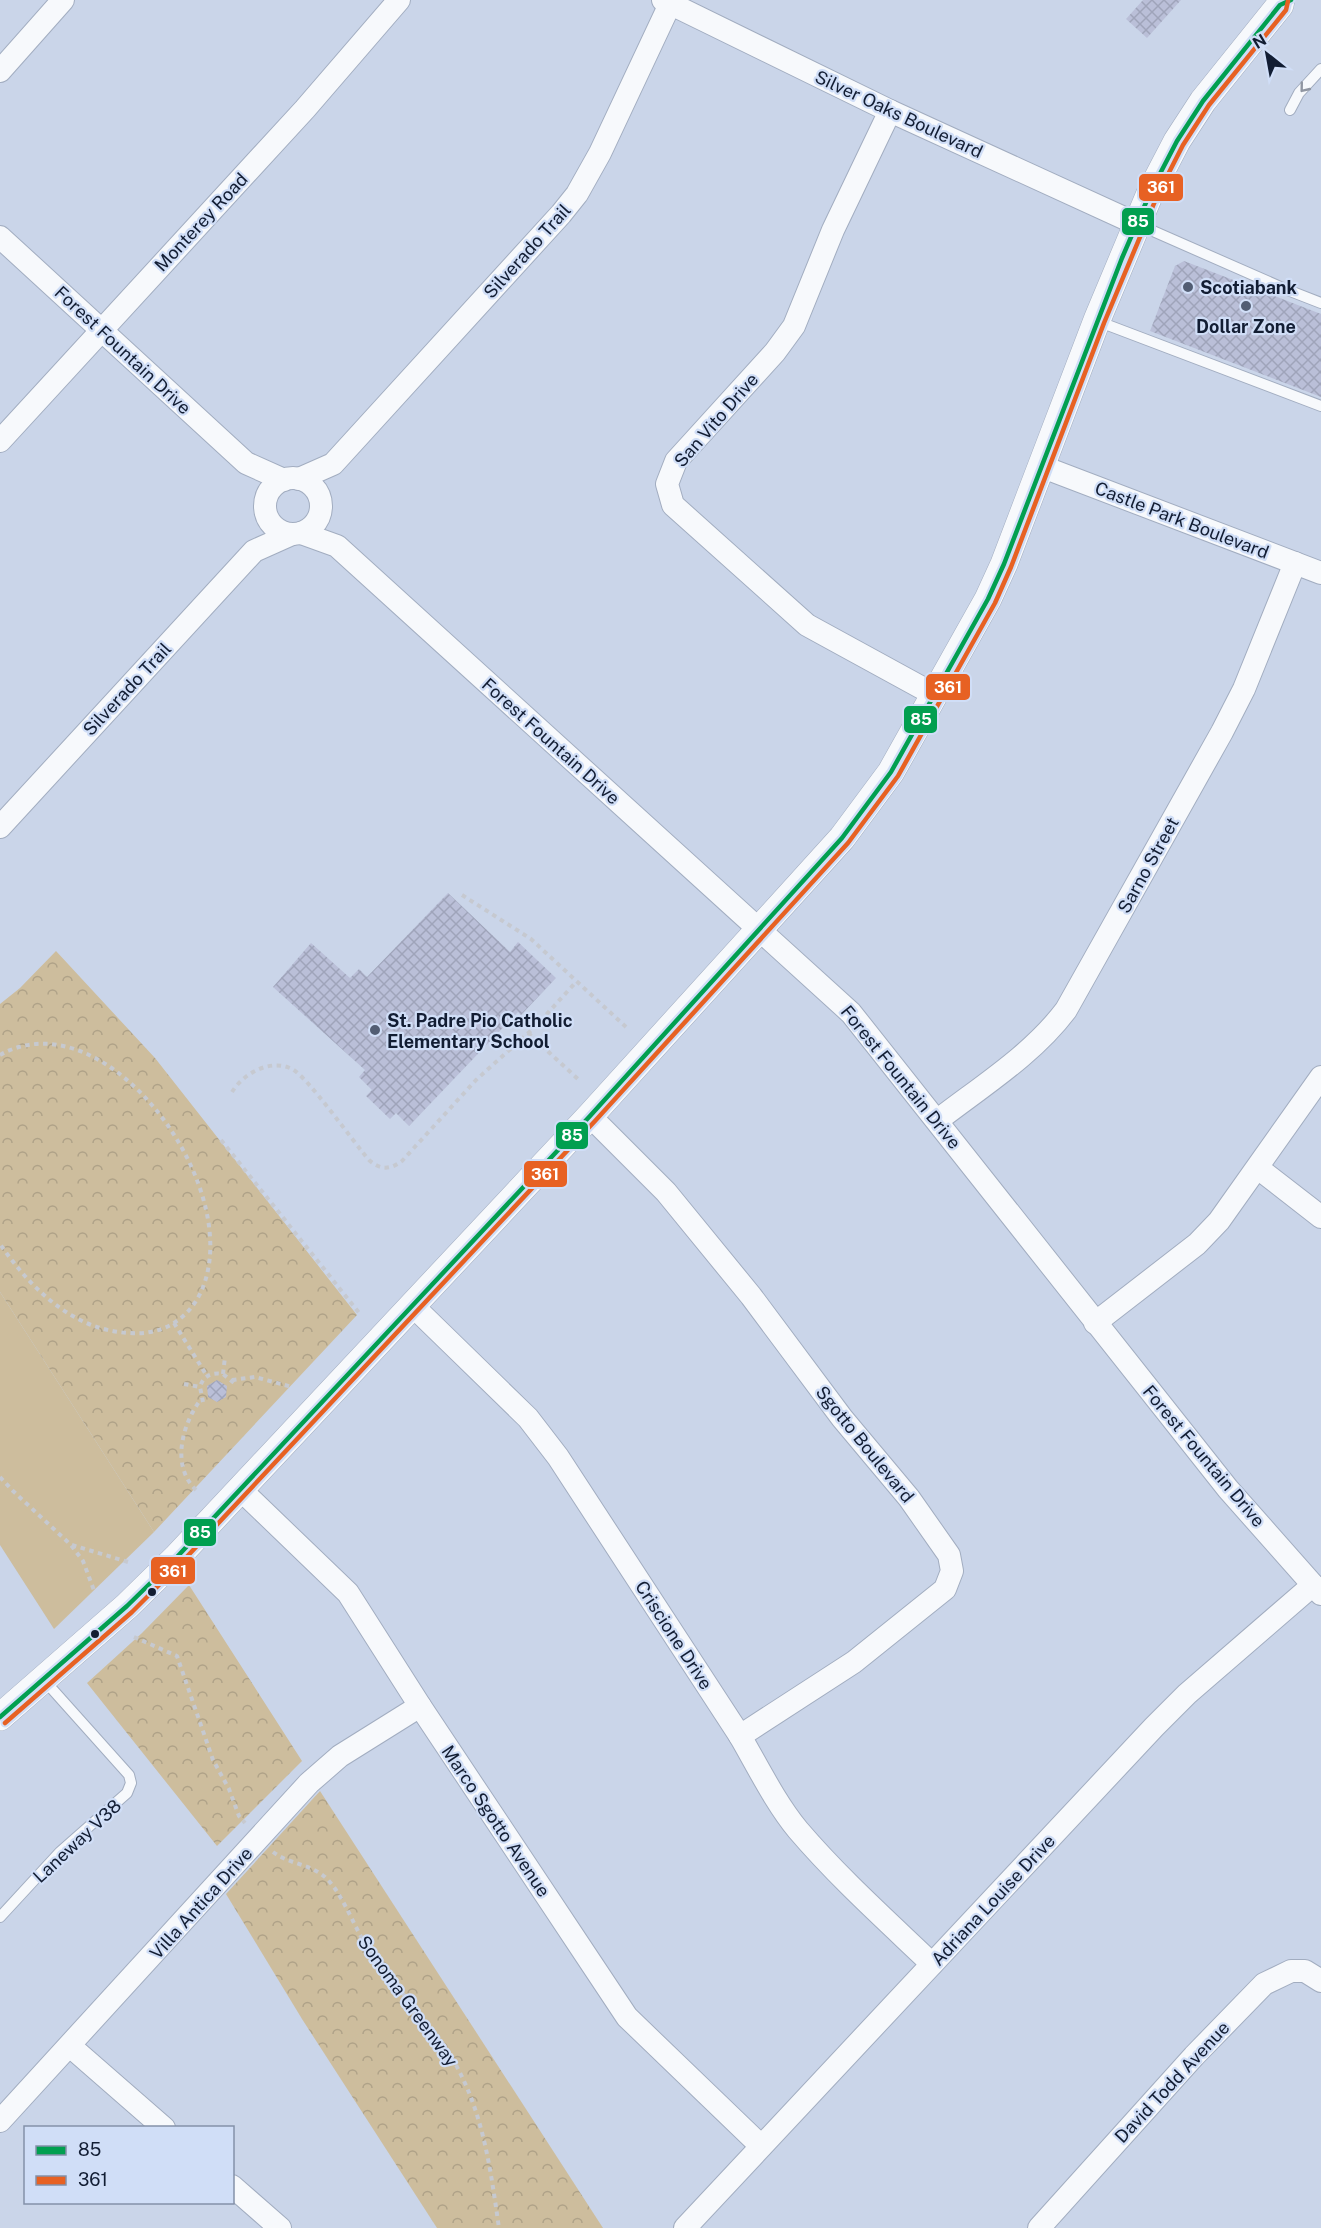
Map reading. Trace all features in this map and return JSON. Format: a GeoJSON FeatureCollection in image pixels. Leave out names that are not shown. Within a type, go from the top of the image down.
{"type":"FeatureCollection","features":[{"type":"Feature","properties":{"kind":"street"},"geometry":{"type":"LineString","coordinates":[[0,70],[63,0]]}},
{"type":"Feature","properties":{"kind":"street","name":"Monterey Road"},"geometry":{"type":"LineString","coordinates":[[0,441],[305,109],[399,0]]}},
{"type":"Feature","properties":{"kind":"street","name":"Silver Oaks Boulevard"},"geometry":{"type":"LineString","coordinates":[[666,2],[890,111],[1137,224]]}},
{"type":"Feature","properties":{"kind":"street","name":"Silverado Trail"},"geometry":{"type":"LineString","coordinates":[[321,505],[333,464],[577,194],[600,153],[666,2]]}},
{"type":"Feature","properties":{"kind":"street"},"geometry":{"type":"LineString","coordinates":[[0,1717],[135,1598],[240,1489],[590,1116],[842,838],[867,806],[891,772],[936,695],[1000,573],[1097,321],[1151,191],[1184,131],[1227,69],[1284,2]]}},
{"type":"Feature","properties":{"kind":"street","name":"San Vito Drive"},"geometry":{"type":"LineString","coordinates":[[890,111],[833,230],[794,326],[775,352],[676,461],[667,484],[673,505],[807,625],[936,695]]}},
{"type":"Feature","properties":{"kind":"street","name":"Forest Fountain Drive"},"geometry":{"type":"LineString","coordinates":[[0,237],[246,463],[291,479]]}},
{"type":"Feature","properties":{"kind":"street","name":"Forest Fountain Drive"},"geometry":{"type":"LineString","coordinates":[[246,463],[265,507]]}},
{"type":"Feature","properties":{"kind":"street","name":"Silverado Trail"},"geometry":{"type":"LineString","coordinates":[[291,479],[333,464]]}},
{"type":"Feature","properties":{"kind":"street","name":"Castle Park Boulevard"},"geometry":{"type":"LineString","coordinates":[[1042,467],[1321,573]]}},
{"type":"Feature","properties":{"kind":"street"},"geometry":{"type":"LineString","coordinates":[[291,479],[314,487],[321,505],[314,524],[296,533],[275,527],[269,520],[265,507],[272,487],[291,479]]}},
{"type":"Feature","properties":{"kind":"street","name":"Forest Fountain Drive"},"geometry":{"type":"LineString","coordinates":[[321,505],[337,546]]}},
{"type":"Feature","properties":{"kind":"street","name":"Silverado Trail"},"geometry":{"type":"LineString","coordinates":[[254,550],[265,507]]}},
{"type":"Feature","properties":{"kind":"street","name":"Forest Fountain Drive"},"geometry":{"type":"LineString","coordinates":[[296,533],[337,546],[851,1012],[1095,1323],[1228,1488],[1317,1590]]}},
{"type":"Feature","properties":{"kind":"street","name":"Silverado Trail"},"geometry":{"type":"LineString","coordinates":[[0,827],[254,550],[296,533]]}},
{"type":"Feature","properties":{"kind":"street","name":"Sarno Street"},"geometry":{"type":"LineString","coordinates":[[938,1120],[1031,1049],[1050,1031],[1066,1010],[1222,732],[1244,689],[1295,563]]}},
{"type":"Feature","properties":{"kind":"street"},"geometry":{"type":"LineString","coordinates":[[1095,1323],[1197,1244],[1219,1221],[1321,1077]]}},
{"type":"Feature","properties":{"kind":"street","name":"Sgotto Boulevard"},"geometry":{"type":"LineString","coordinates":[[590,1116],[666,1192],[751,1296],[842,1418],[909,1498],[949,1555],[952,1571],[945,1589],[854,1662],[740,1736]]}},
{"type":"Feature","properties":{"kind":"street"},"geometry":{"type":"LineString","coordinates":[[1258,1168],[1321,1217]]}},
{"type":"Feature","properties":{"kind":"street","name":"Criscione Drive"},"geometry":{"type":"LineString","coordinates":[[413,1306],[528,1418],[564,1466],[740,1736],[767,1783],[797,1828],[860,1896],[932,1964]]}},
{"type":"Feature","properties":{"kind":"street","name":"Marco Sgotto Avenue"},"geometry":{"type":"LineString","coordinates":[[240,1489],[348,1593],[420,1706],[627,2017],[760,2146]]}},
{"type":"Feature","properties":{"kind":"street","name":"Adriana Louise Drive"},"geometry":{"type":"LineString","coordinates":[[685,2228],[1154,1727],[1187,1695],[1317,1590]]}},
{"type":"Feature","properties":{"kind":"street","name":"Villa Antica Drive"},"geometry":{"type":"LineString","coordinates":[[0,2121],[325,1768],[420,1706]]}},
{"type":"Feature","properties":{"kind":"street","name":"David Todd Avenue"},"geometry":{"type":"LineString","coordinates":[[1039,2228],[1194,2056],[1264,1984],[1277,1977],[1298,1971],[1305,1971],[1321,1981]]}},
{"type":"Feature","properties":{"kind":"street"},"geometry":{"type":"LineString","coordinates":[[70,2046],[163,2126]]}},
{"type":"Feature","properties":{"kind":"street"},"geometry":{"type":"LineString","coordinates":[[234,2188],[280,2228]]}},
{"type":"Feature","properties":{"kind":"lane"},"geometry":{"type":"LineString","coordinates":[[1290,110],[1299,93],[1321,69]]}},
{"type":"Feature","properties":{"kind":"lane"},"geometry":{"type":"LineString","coordinates":[[1137,224],[1321,303]]}},
{"type":"Feature","properties":{"kind":"lane"},"geometry":{"type":"LineString","coordinates":[[1097,321],[1321,406]]}},
{"type":"Feature","properties":{"kind":"lane","name":"Laneway V38"},"geometry":{"type":"LineString","coordinates":[[0,1917],[60,1852],[127,1793],[131,1783],[129,1775],[44,1680]]}},
{"type":"Feature","properties":{"kind":"path"},"geometry":{"type":"LineString","coordinates":[[462,895],[531,939],[626,1027]]}},
{"type":"Feature","properties":{"kind":"path"},"geometry":{"type":"LineString","coordinates":[[232,1092],[244,1078],[260,1069],[280,1065],[292,1068],[369,1160],[375,1166],[389,1168],[402,1161],[476,1080],[528,1033],[576,982]]}},
{"type":"Feature","properties":{"kind":"path"},"geometry":{"type":"LineString","coordinates":[[528,1033],[579,1080]]}},
{"type":"Feature","properties":{"kind":"path"},"geometry":{"type":"LineString","coordinates":[[0,1055],[21,1046],[53,1044],[95,1059],[112,1068],[135,1087],[156,1108],[178,1139],[193,1169],[207,1214],[210,1254],[203,1289],[189,1310],[174,1323],[152,1332],[136,1334],[120,1333],[93,1326],[65,1313],[47,1298],[15,1264],[0,1244]]}},
{"type":"Feature","properties":{"kind":"path"},"geometry":{"type":"LineString","coordinates":[[221,1140],[360,1314]]}},
{"type":"Feature","properties":{"kind":"path"},"geometry":{"type":"LineString","coordinates":[[174,1323],[207,1376]]}},
{"type":"Feature","properties":{"kind":"path"},"geometry":{"type":"LineString","coordinates":[[223,1374],[225,1357]]}},
{"type":"Feature","properties":{"kind":"path"},"geometry":{"type":"LineString","coordinates":[[196,1490],[185,1472],[182,1446],[184,1430],[192,1410],[202,1400],[200,1387],[207,1376],[223,1374],[233,1382],[255,1377],[292,1387]]}},
{"type":"Feature","properties":{"kind":"path"},"geometry":{"type":"LineString","coordinates":[[184,1384],[200,1387]]}},
{"type":"Feature","properties":{"kind":"path"},"geometry":{"type":"LineString","coordinates":[[0,1477],[71,1545],[82,1561],[95,1593]]}},
{"type":"Feature","properties":{"kind":"path"},"geometry":{"type":"LineString","coordinates":[[71,1545],[128,1562]]}},
{"type":"Feature","properties":{"kind":"path"},"geometry":{"type":"LineString","coordinates":[[135,1637],[177,1656],[213,1760],[229,1789],[239,1816],[249,1828]]}},
{"type":"Feature","properties":{"kind":"path","name":"Sonoma Greenway"},"geometry":{"type":"LineString","coordinates":[[270,1848],[286,1860],[316,1870],[330,1882],[371,1954],[449,2053],[473,2103],[485,2138],[500,2228]]}},
{"type":"Feature","properties":{"kind":"green space"},"geometry":{"type":"Polygon","coordinates":[[[56,951],[155,1058],[357,1315],[154,1532],[0,1292],[0,1004],[20,988],[56,951]]]}},
{"type":"Feature","properties":{"kind":"green space"},"geometry":{"type":"Polygon","coordinates":[[[0,1292],[154,1532],[54,1629],[0,1545],[0,1292]]]}},
{"type":"Feature","properties":{"kind":"green space"},"geometry":{"type":"Polygon","coordinates":[[[189,1585],[302,1761],[217,1846],[87,1683],[142,1633],[189,1585]]]}},
{"type":"Feature","properties":{"kind":"green space"},"geometry":{"type":"Polygon","coordinates":[[[320,1791],[603,2228],[437,2228],[302,2019],[226,1894],[320,1791]]]}},
{"type":"Feature","properties":{"kind":"building"},"geometry":{"type":"Polygon","coordinates":[[[1143,0],[1181,0],[1147,38],[1126,19],[1143,0]]]}},
{"type":"Feature","properties":{"kind":"building"},"geometry":{"type":"Polygon","coordinates":[[[1184,261],[1321,314],[1321,397],[1150,331],[1175,266],[1184,261]]]}},
{"type":"Feature","properties":{"kind":"building"},"geometry":{"type":"Polygon","coordinates":[[[448,893],[510,952],[518,942],[556,978],[521,1015],[518,1012],[409,1126],[396,1113],[390,1119],[366,1096],[372,1090],[359,1077],[365,1070],[273,987],[311,943],[350,978],[359,969],[367,977],[448,893]]]}},
{"type":"Feature","properties":{"kind":"building"},"geometry":{"type":"Polygon","coordinates":[[[217,1380],[227,1386],[226,1397],[217,1402],[208,1397],[207,1386],[217,1380]]]}},
{"type":"Feature","properties":{"kind":"transit line","name":"85"},"geometry":{"type":"LineString","coordinates":[[0,1717],[127,1606],[176,1558],[590,1116],[842,838],[891,772],[988,599],[1004,564],[1122,258],[1151,191],[1177,141],[1203,101],[1280,5],[1291,0]]}},
{"type":"Feature","properties":{"kind":"transit line","name":"361"},"geometry":{"type":"LineString","coordinates":[[5,1723],[132,1612],[181,1563],[595,1121],[848,843],[898,776],[995,603],[1011,567],[1104,323],[1158,194],[1183,145],[1209,105],[1286,10],[1288,1]]}},
{"type":"Feature","properties":{"kind":"place","name":"Scotiabank"},"geometry":{"type":"Point","coordinates":[1188,287]}},
{"type":"Feature","properties":{"kind":"place","name":"Dollar Zone"},"geometry":{"type":"Point","coordinates":[1246,306]}},
{"type":"Feature","properties":{"kind":"place","name":"St. Padre Pio Catholic Elementary School"},"geometry":{"type":"Point","coordinates":[375,1030]}}]}
